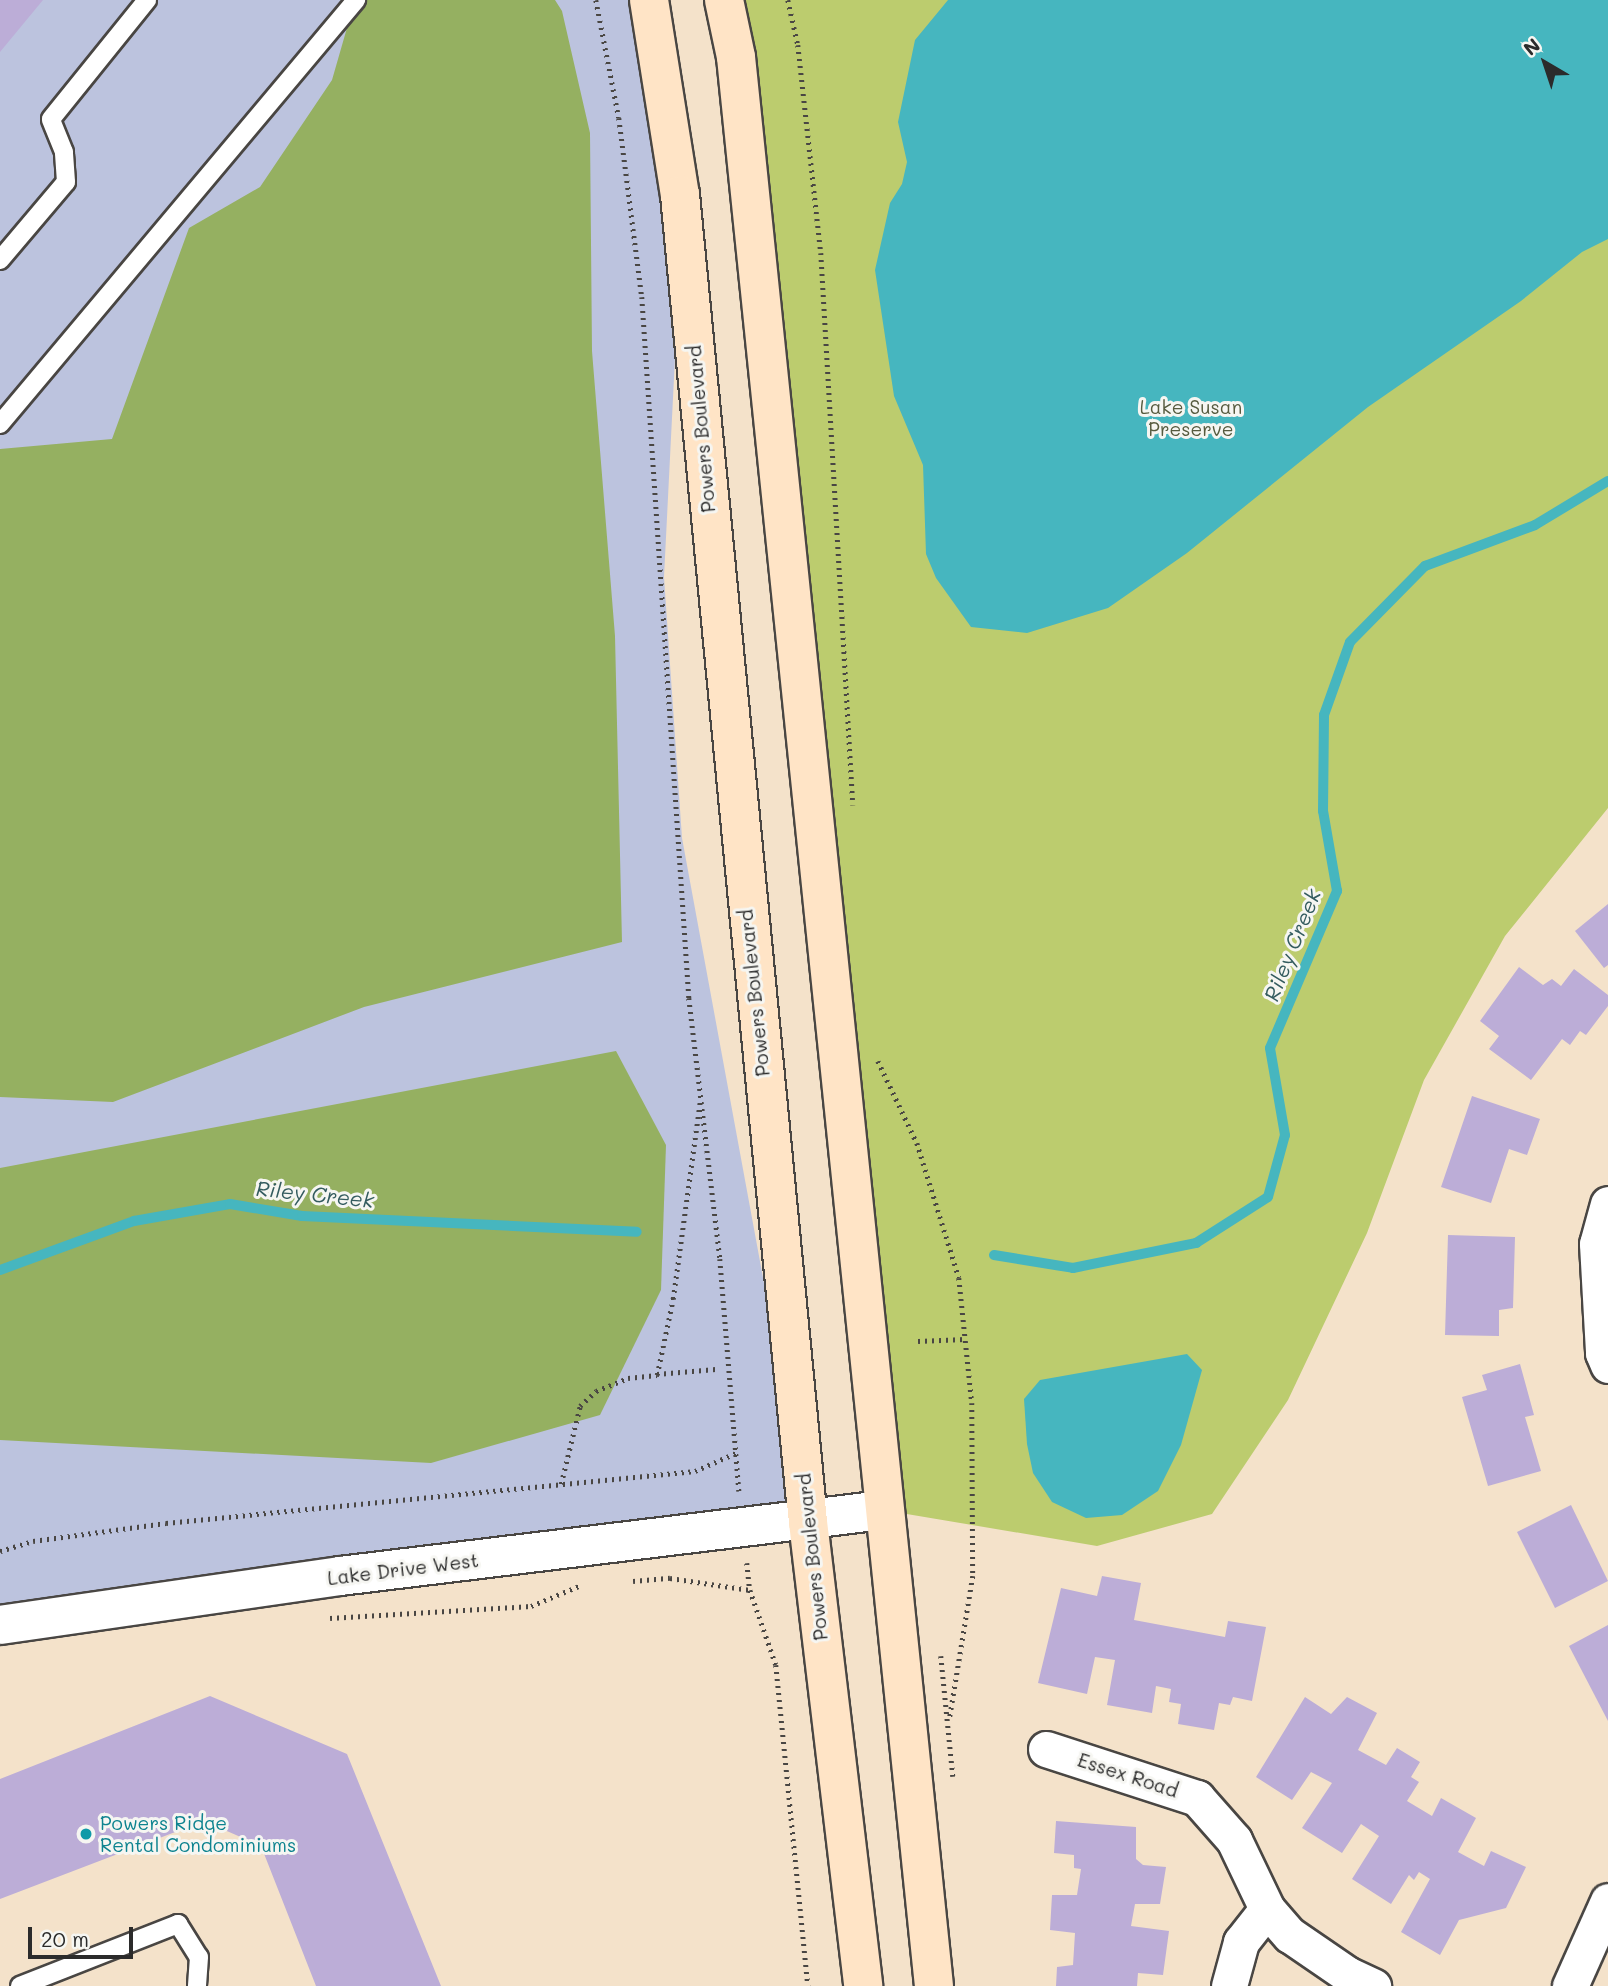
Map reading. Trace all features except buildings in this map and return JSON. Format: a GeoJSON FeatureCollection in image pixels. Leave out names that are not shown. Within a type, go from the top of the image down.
{"type":"FeatureCollection","features":[{"type":"Feature","properties":{"kind":"main road","name":"Powers Boulevard"},"geometry":{"type":"LineString","coordinates":[[649,0],[680,195],[808,1522],[863,1986]]}},
{"type":"Feature","properties":{"kind":"main road"},"geometry":{"type":"LineString","coordinates":[[724,0],[736,57],[883,1510],[934,1986]]}},
{"type":"Feature","properties":{"kind":"street"},"geometry":{"type":"LineString","coordinates":[[1608,1204],[1597,1244],[1603,1353],[1608,1365]]}},
{"type":"Feature","properties":{"kind":"street","name":"Lake Drive West"},"geometry":{"type":"LineString","coordinates":[[0,1625],[340,1576],[808,1522],[883,1510]]}},
{"type":"Feature","properties":{"kind":"street","name":"Essex Road"},"geometry":{"type":"LineString","coordinates":[[1046,1749],[1197,1798],[1234,1839],[1267,1909],[1290,1935],[1347,1974],[1373,1986]]}},
{"type":"Feature","properties":{"kind":"street"},"geometry":{"type":"LineString","coordinates":[[1570,1986],[1608,1901]]}},
{"type":"Feature","properties":{"kind":"street"},"geometry":{"type":"LineString","coordinates":[[1229,1986],[1241,1941],[1267,1909]]}},
{"type":"Feature","properties":{"kind":"lane"},"geometry":{"type":"LineString","coordinates":[[0,260],[66,182],[64,152],[51,119],[147,0]]}},
{"type":"Feature","properties":{"kind":"lane"},"geometry":{"type":"LineString","coordinates":[[0,424],[356,0]]}},
{"type":"Feature","properties":{"kind":"lane"},"geometry":{"type":"LineString","coordinates":[[20,1986],[178,1924],[199,1956],[197,1986]]}},
{"type":"Feature","properties":{"kind":"path"},"geometry":{"type":"LineString","coordinates":[[596,0],[619,118],[642,297],[689,998],[701,1095],[742,1530],[750,1590],[776,1665],[808,1986]]}},
{"type":"Feature","properties":{"kind":"path"},"geometry":{"type":"LineString","coordinates":[[788,0],[798,45],[821,253],[854,813]]}},
{"type":"Feature","properties":{"kind":"path"},"geometry":{"type":"LineString","coordinates":[[879,1086],[877,1059],[920,1155],[959,1278],[972,1403],[973,1576],[949,1725]]}},
{"type":"Feature","properties":{"kind":"path"},"geometry":{"type":"LineString","coordinates":[[657,1374],[674,1299],[683,1201],[701,1095]]}},
{"type":"Feature","properties":{"kind":"path"},"geometry":{"type":"LineString","coordinates":[[918,1341],[965,1339]]}},
{"type":"Feature","properties":{"kind":"path"},"geometry":{"type":"LineString","coordinates":[[561,1483],[580,1406],[596,1391],[628,1378],[716,1369]]}},
{"type":"Feature","properties":{"kind":"path"},"geometry":{"type":"LineString","coordinates":[[0,1551],[33,1541],[166,1523],[695,1471],[736,1453]]}},
{"type":"Feature","properties":{"kind":"path"},"geometry":{"type":"LineString","coordinates":[[620,1582],[670,1578],[750,1590]]}},
{"type":"Feature","properties":{"kind":"path"},"geometry":{"type":"LineString","coordinates":[[320,1619],[531,1606],[583,1584]]}},
{"type":"Feature","properties":{"kind":"path"},"geometry":{"type":"LineString","coordinates":[[939,1644],[953,1780]]}},
{"type":"Feature","properties":{"kind":"shaded area"},"geometry":{"type":"Polygon","coordinates":[[[0,0],[648,0],[682,219],[664,577],[682,838],[808,1522],[0,1641],[0,0]]]}},
{"type":"Feature","properties":{"kind":"green space"},"geometry":{"type":"Polygon","coordinates":[[[355,0],[555,0],[562,11],[590,133],[592,351],[615,636],[622,942],[364,1007],[113,1102],[0,1097],[0,449],[112,439],[189,228],[260,187],[332,80],[355,0]]]}},
{"type":"Feature","properties":{"kind":"green space","name":"Lake Susan Preserve"},"geometry":{"type":"Polygon","coordinates":[[[724,0],[1608,0],[1608,808],[1505,936],[1424,1080],[1367,1233],[1288,1400],[1212,1514],[1097,1546],[883,1510],[724,0]]]}},
{"type":"Feature","properties":{"kind":"green space"},"geometry":{"type":"Polygon","coordinates":[[[616,1051],[666,1145],[661,1290],[600,1415],[431,1463],[0,1440],[0,1168],[616,1051]]]}},
{"type":"Feature","properties":{"kind":"water"},"geometry":{"type":"Polygon","coordinates":[[[948,0],[1608,0],[1608,239],[1582,252],[1521,301],[1368,407],[1187,553],[1108,608],[1027,633],[971,627],[936,578],[926,554],[923,465],[894,396],[875,270],[890,203],[902,184],[907,162],[898,122],[915,40],[948,0]]]}},
{"type":"Feature","properties":{"kind":"water"},"geometry":{"type":"Polygon","coordinates":[[[1187,1354],[1202,1370],[1181,1445],[1158,1491],[1122,1515],[1086,1518],[1052,1502],[1033,1473],[1027,1444],[1024,1399],[1040,1380],[1187,1354]]]}},
{"type":"Feature","properties":{"kind":"waterway","name":"Riley Creek"},"geometry":{"type":"LineString","coordinates":[[994,1255],[1073,1268],[1196,1243],[1268,1197],[1285,1135],[1270,1048],[1337,891],[1323,811],[1324,715],[1350,642],[1425,566],[1535,525],[1608,481]]}},
{"type":"Feature","properties":{"kind":"waterway","name":"Riley Creek"},"geometry":{"type":"LineString","coordinates":[[0,1270],[134,1221],[230,1204],[302,1216],[637,1232]]}},
{"type":"Feature","properties":{"kind":"place","name":"Powers Ridge Rental Condominiums"},"geometry":{"type":"Point","coordinates":[86,1834]}}]}
